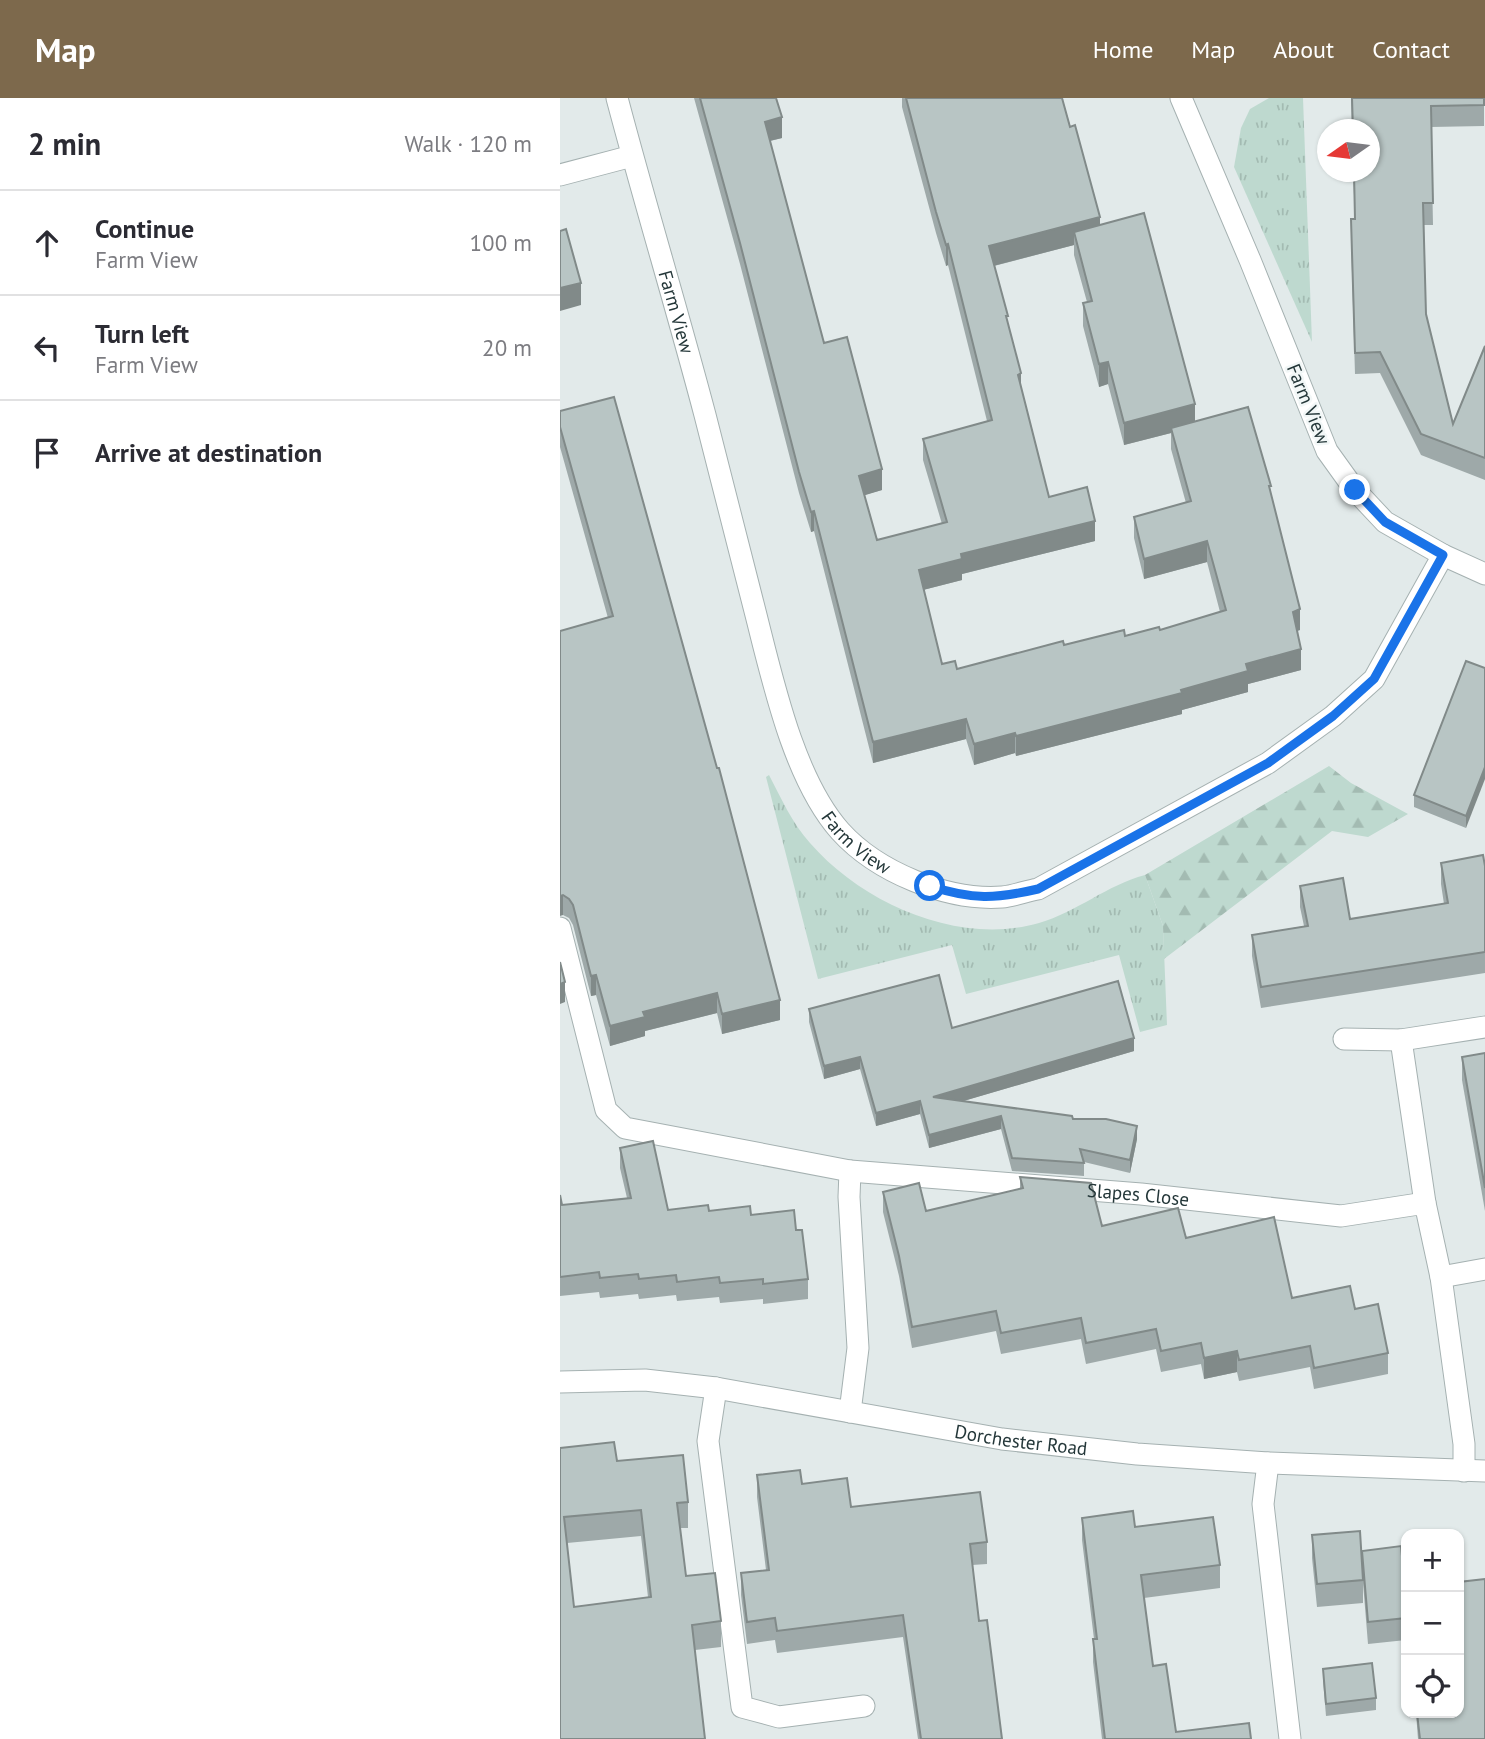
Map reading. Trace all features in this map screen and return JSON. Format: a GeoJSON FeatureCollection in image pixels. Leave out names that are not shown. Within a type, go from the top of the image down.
{"type":"FeatureCollection","features":[{"type":"Feature","properties":{"kind":"street","name":"Farm View"},"geometry":{"type":"LineString","coordinates":[[617,98],[698,388],[772,676],[800,762],[815,798],[840,831],[869,858],[900,874],[953,893],[978,897],[1004,897],[1038,889],[1268,763],[1333,716],[1374,679],[1443,555],[1385,522],[1355,490],[1327,452],[1188,100]]}},
{"type":"Feature","properties":{"kind":"street"},"geometry":{"type":"LineString","coordinates":[[560,175],[632,156]]}},
{"type":"Feature","properties":{"kind":"street"},"geometry":{"type":"LineString","coordinates":[[1443,555],[1485,574]]}},
{"type":"Feature","properties":{"kind":"street","name":"Slapes Close"},"geometry":{"type":"LineString","coordinates":[[560,928],[606,1110],[625,1128],[850,1171],[1140,1194],[1342,1216],[1425,1203]]}},
{"type":"Feature","properties":{"kind":"street"},"geometry":{"type":"LineString","coordinates":[[1344,1039],[1401,1040],[1485,1027]]}},
{"type":"Feature","properties":{"kind":"street"},"geometry":{"type":"LineString","coordinates":[[1401,1040],[1425,1203],[1441,1276],[1464,1444],[1475,1471]]}},
{"type":"Feature","properties":{"kind":"street"},"geometry":{"type":"LineString","coordinates":[[850,1171],[849,1197],[858,1348],[850,1412]]}},
{"type":"Feature","properties":{"kind":"street"},"geometry":{"type":"LineString","coordinates":[[1441,1276],[1485,1269]]}},
{"type":"Feature","properties":{"kind":"street","name":"Dorchester Road"},"geometry":{"type":"LineString","coordinates":[[560,1382],[645,1380],[716,1388],[1002,1439],[1137,1454],[1268,1463],[1475,1471]]}},
{"type":"Feature","properties":{"kind":"street"},"geometry":{"type":"LineString","coordinates":[[716,1388],[708,1441],[742,1707],[779,1717],[864,1706]]}},
{"type":"Feature","properties":{"kind":"street"},"geometry":{"type":"LineString","coordinates":[[1268,1463],[1263,1504],[1290,1739]]}},
{"type":"Feature","properties":{"kind":"green space"},"geometry":{"type":"Polygon","coordinates":[[[1269,98],[1303,98],[1312,342],[1234,167],[1241,128],[1250,109],[1269,98]]]}},
{"type":"Feature","properties":{"kind":"green space"},"geometry":{"type":"Polygon","coordinates":[[[1329,766],[1351,783],[1408,814],[1368,837],[1332,831],[1164,959],[1163,926],[1145,875],[1329,766]]]}},
{"type":"Feature","properties":{"kind":"green space"},"geometry":{"type":"Polygon","coordinates":[[[769,775],[798,827],[832,865],[885,901],[914,915],[945,924],[977,929],[1008,929],[1039,923],[1131,879],[1145,875],[1163,926],[1167,1025],[1140,1032],[1119,955],[966,994],[952,945],[818,979],[766,777],[769,775]]]}},
{"type":"Feature","properties":{"kind":"building"},"geometry":{"type":"Polygon","coordinates":[[[700,98],[776,98],[782,117],[765,122],[824,343],[847,337],[882,469],[859,476],[877,540],[947,522],[923,439],[992,420],[948,244],[946,245],[936,212],[906,98],[1062,98],[1070,127],[1075,125],[1100,217],[989,246],[1008,316],[1021,373],[1018,375],[1049,497],[1087,487],[1095,521],[961,554],[962,559],[919,570],[942,664],[955,661],[957,669],[1063,641],[1064,645],[1124,630],[1125,636],[1159,627],[1160,630],[1226,610],[1207,541],[1144,559],[1134,517],[1191,501],[1171,428],[1248,407],[1271,486],[1300,609],[1293,612],[1301,649],[1246,664],[1248,671],[1181,690],[1182,693],[1016,736],[1015,733],[974,744],[966,719],[873,742],[814,511],[811,512],[799,472],[700,98]]]}},
{"type":"Feature","properties":{"kind":"building"},"geometry":{"type":"Polygon","coordinates":[[[1352,98],[1484,98],[1484,105],[1431,106],[1433,203],[1423,203],[1426,314],[1453,424],[1485,346],[1485,458],[1421,434],[1380,352],[1355,353],[1351,219],[1355,219],[1354,182],[1380,182],[1380,119],[1353,119],[1352,98]]]}},
{"type":"Feature","properties":{"kind":"building"},"geometry":{"type":"Polygon","coordinates":[[[1144,213],[1195,404],[1124,423],[1108,362],[1099,364],[1083,303],[1092,301],[1074,232],[1144,213]]]}},
{"type":"Feature","properties":{"kind":"building"},"geometry":{"type":"Polygon","coordinates":[[[566,229],[581,283],[560,288],[560,231],[566,229]]]}},
{"type":"Feature","properties":{"kind":"building"},"geometry":{"type":"Polygon","coordinates":[[[614,397],[719,768],[780,1000],[722,1014],[717,993],[643,1012],[645,1017],[610,1026],[596,975],[591,976],[573,905],[569,899],[560,896],[560,631],[613,616],[560,427],[560,411],[614,397]]]}},
{"type":"Feature","properties":{"kind":"building"},"geometry":{"type":"Polygon","coordinates":[[[1466,661],[1485,668],[1485,767],[1466,816],[1414,795],[1466,661]]]}},
{"type":"Feature","properties":{"kind":"building"},"geometry":{"type":"Polygon","coordinates":[[[1483,855],[1485,952],[1261,987],[1252,935],[1308,926],[1300,886],[1343,878],[1350,919],[1448,903],[1441,863],[1483,855]]]}},
{"type":"Feature","properties":{"kind":"building"},"geometry":{"type":"Polygon","coordinates":[[[560,962],[565,982],[560,984],[560,962]]]}},
{"type":"Feature","properties":{"kind":"building"},"geometry":{"type":"Polygon","coordinates":[[[939,975],[952,1028],[1118,981],[1134,1038],[933,1097],[1072,1116],[1073,1119],[1106,1119],[1137,1126],[1130,1160],[1080,1149],[1084,1163],[1012,1158],[1001,1116],[929,1135],[920,1101],[876,1113],[860,1057],[824,1066],[809,1009],[939,975]]]}},
{"type":"Feature","properties":{"kind":"building"},"geometry":{"type":"Polygon","coordinates":[[[1485,1053],[1485,1188],[1462,1057],[1485,1053]]]}},
{"type":"Feature","properties":{"kind":"building"},"geometry":{"type":"Polygon","coordinates":[[[653,1141],[668,1210],[708,1205],[709,1211],[750,1206],[751,1215],[794,1210],[796,1230],[802,1230],[808,1279],[763,1284],[763,1279],[720,1283],[719,1277],[677,1282],[676,1275],[639,1279],[638,1274],[600,1278],[599,1272],[560,1277],[560,1195],[562,1205],[631,1198],[620,1148],[653,1141]]]}},
{"type":"Feature","properties":{"kind":"building"},"geometry":{"type":"Polygon","coordinates":[[[1020,1177],[1091,1183],[1102,1226],[1178,1208],[1186,1238],[1274,1217],[1292,1298],[1350,1286],[1355,1309],[1378,1304],[1388,1353],[1314,1368],[1310,1346],[1239,1360],[1237,1351],[1204,1358],[1201,1343],[1161,1351],[1156,1329],[1086,1343],[1081,1318],[1001,1333],[996,1311],[912,1327],[899,1256],[883,1192],[919,1183],[926,1211],[1023,1188],[1020,1177]]]}},
{"type":"Feature","properties":{"kind":"building"},"geometry":{"type":"Polygon","coordinates":[[[614,1442],[617,1461],[683,1455],[688,1502],[677,1503],[686,1576],[715,1573],[721,1621],[692,1625],[705,1739],[560,1739],[560,1448],[614,1442]],[[641,1510],[564,1517],[574,1607],[651,1597],[641,1510]]]}},
{"type":"Feature","properties":{"kind":"building"},"geometry":{"type":"Polygon","coordinates":[[[800,1470],[802,1484],[847,1478],[851,1507],[980,1492],[987,1542],[970,1544],[979,1621],[987,1620],[1002,1739],[921,1739],[903,1615],[777,1631],[775,1618],[747,1622],[741,1573],[769,1570],[757,1475],[800,1470]]]}},
{"type":"Feature","properties":{"kind":"building"},"geometry":{"type":"Polygon","coordinates":[[[1133,1511],[1135,1527],[1213,1517],[1220,1565],[1141,1575],[1153,1666],[1166,1664],[1176,1732],[1249,1723],[1251,1739],[1105,1739],[1093,1639],[1097,1639],[1082,1518],[1133,1511]]]}},
{"type":"Feature","properties":{"kind":"building"},"geometry":{"type":"Polygon","coordinates":[[[1360,1531],[1363,1580],[1317,1584],[1312,1535],[1360,1531]]]}},
{"type":"Feature","properties":{"kind":"building"},"geometry":{"type":"Polygon","coordinates":[[[1401,1546],[1401,1619],[1368,1622],[1362,1551],[1401,1546]]]}},
{"type":"Feature","properties":{"kind":"building"},"geometry":{"type":"Polygon","coordinates":[[[1485,1579],[1485,1739],[1420,1739],[1418,1718],[1464,1718],[1464,1581],[1485,1579]]]}},
{"type":"Feature","properties":{"kind":"building"},"geometry":{"type":"Polygon","coordinates":[[[1372,1663],[1376,1698],[1326,1704],[1323,1669],[1372,1663]]]}},
{"type":"Feature","properties":{"kind":"route"},"geometry":{"type":"LineString","coordinates":[[930,886],[978,897],[1004,897],[1038,889],[1268,763],[1333,716],[1374,679],[1443,555],[1385,522],[1355,490]]}}]}
